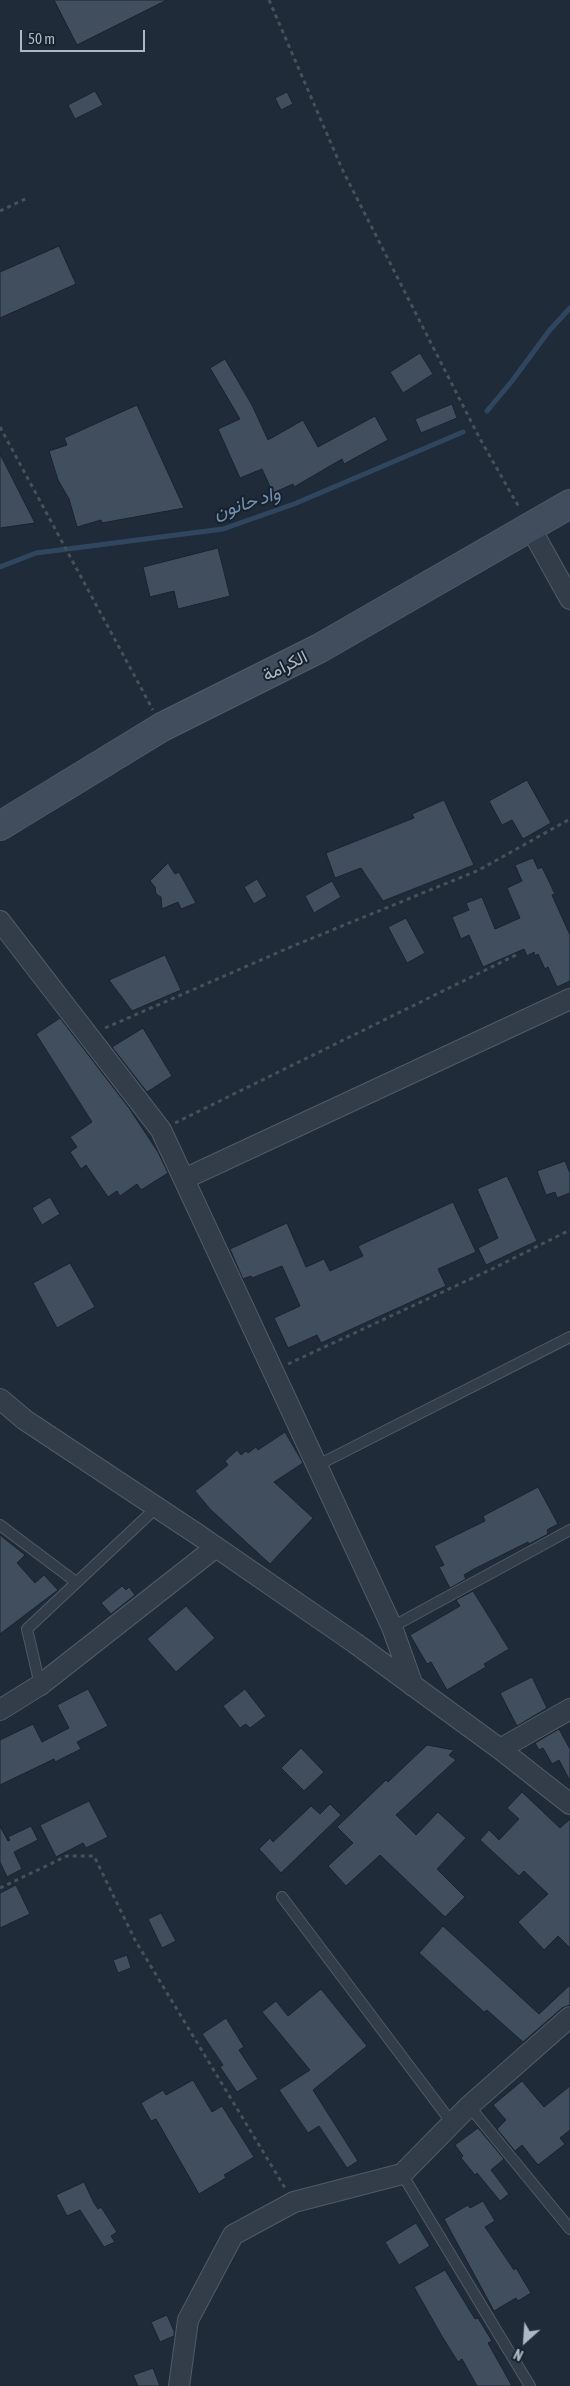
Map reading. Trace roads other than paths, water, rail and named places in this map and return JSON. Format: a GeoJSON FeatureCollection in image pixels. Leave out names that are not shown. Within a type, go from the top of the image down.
{"type":"FeatureCollection","features":[{"type":"Feature","properties":{"kind":"main road","name":"الكرامة"},"geometry":{"type":"LineString","coordinates":[[0,826],[162,727],[320,648],[570,504]]}},
{"type":"Feature","properties":{"kind":"street"},"geometry":{"type":"LineString","coordinates":[[530,527],[570,599]]}},
{"type":"Feature","properties":{"kind":"street"},"geometry":{"type":"LineString","coordinates":[[0,921],[161,1130],[392,1626],[413,1686]]}},
{"type":"Feature","properties":{"kind":"street"},"geometry":{"type":"LineString","coordinates":[[184,1180],[570,999]]}},
{"type":"Feature","properties":{"kind":"street"},"geometry":{"type":"LineString","coordinates":[[0,1399],[25,1420],[216,1547],[413,1686],[500,1749],[570,1804]]}},
{"type":"Feature","properties":{"kind":"street"},"geometry":{"type":"LineString","coordinates":[[0,1710],[40,1686],[216,1547]]}},
{"type":"Feature","properties":{"kind":"street"},"geometry":{"type":"LineString","coordinates":[[500,1749],[570,1709]]}},
{"type":"Feature","properties":{"kind":"street"},"geometry":{"type":"LineString","coordinates":[[179,2386],[188,2320],[233,2235],[294,2202],[402,2174],[470,2106],[570,2017]]}},
{"type":"Feature","properties":{"kind":"lane"},"geometry":{"type":"LineString","coordinates":[[318,1465],[570,1338]]}},
{"type":"Feature","properties":{"kind":"lane"},"geometry":{"type":"LineString","coordinates":[[40,1686],[27,1629],[157,1507]]}},
{"type":"Feature","properties":{"kind":"lane"},"geometry":{"type":"LineString","coordinates":[[0,1525],[76,1582]]}},
{"type":"Feature","properties":{"kind":"lane"},"geometry":{"type":"LineString","coordinates":[[392,1626],[570,1530]]}},
{"type":"Feature","properties":{"kind":"lane"},"geometry":{"type":"LineString","coordinates":[[282,1897],[452,2123]]}},
{"type":"Feature","properties":{"kind":"lane"},"geometry":{"type":"LineString","coordinates":[[470,2106],[570,2229]]}},
{"type":"Feature","properties":{"kind":"lane"},"geometry":{"type":"LineString","coordinates":[[402,2174],[530,2386]]}},
{"type":"Feature","properties":{"kind":"waterway","name":"واد حانون"},"geometry":{"type":"LineString","coordinates":[[487,411],[549,331],[570,308]]}},
{"type":"Feature","properties":{"kind":"waterway","name":"واد حانون"},"geometry":{"type":"LineString","coordinates":[[0,567],[36,553],[223,529],[294,504],[463,432]]}}]}
